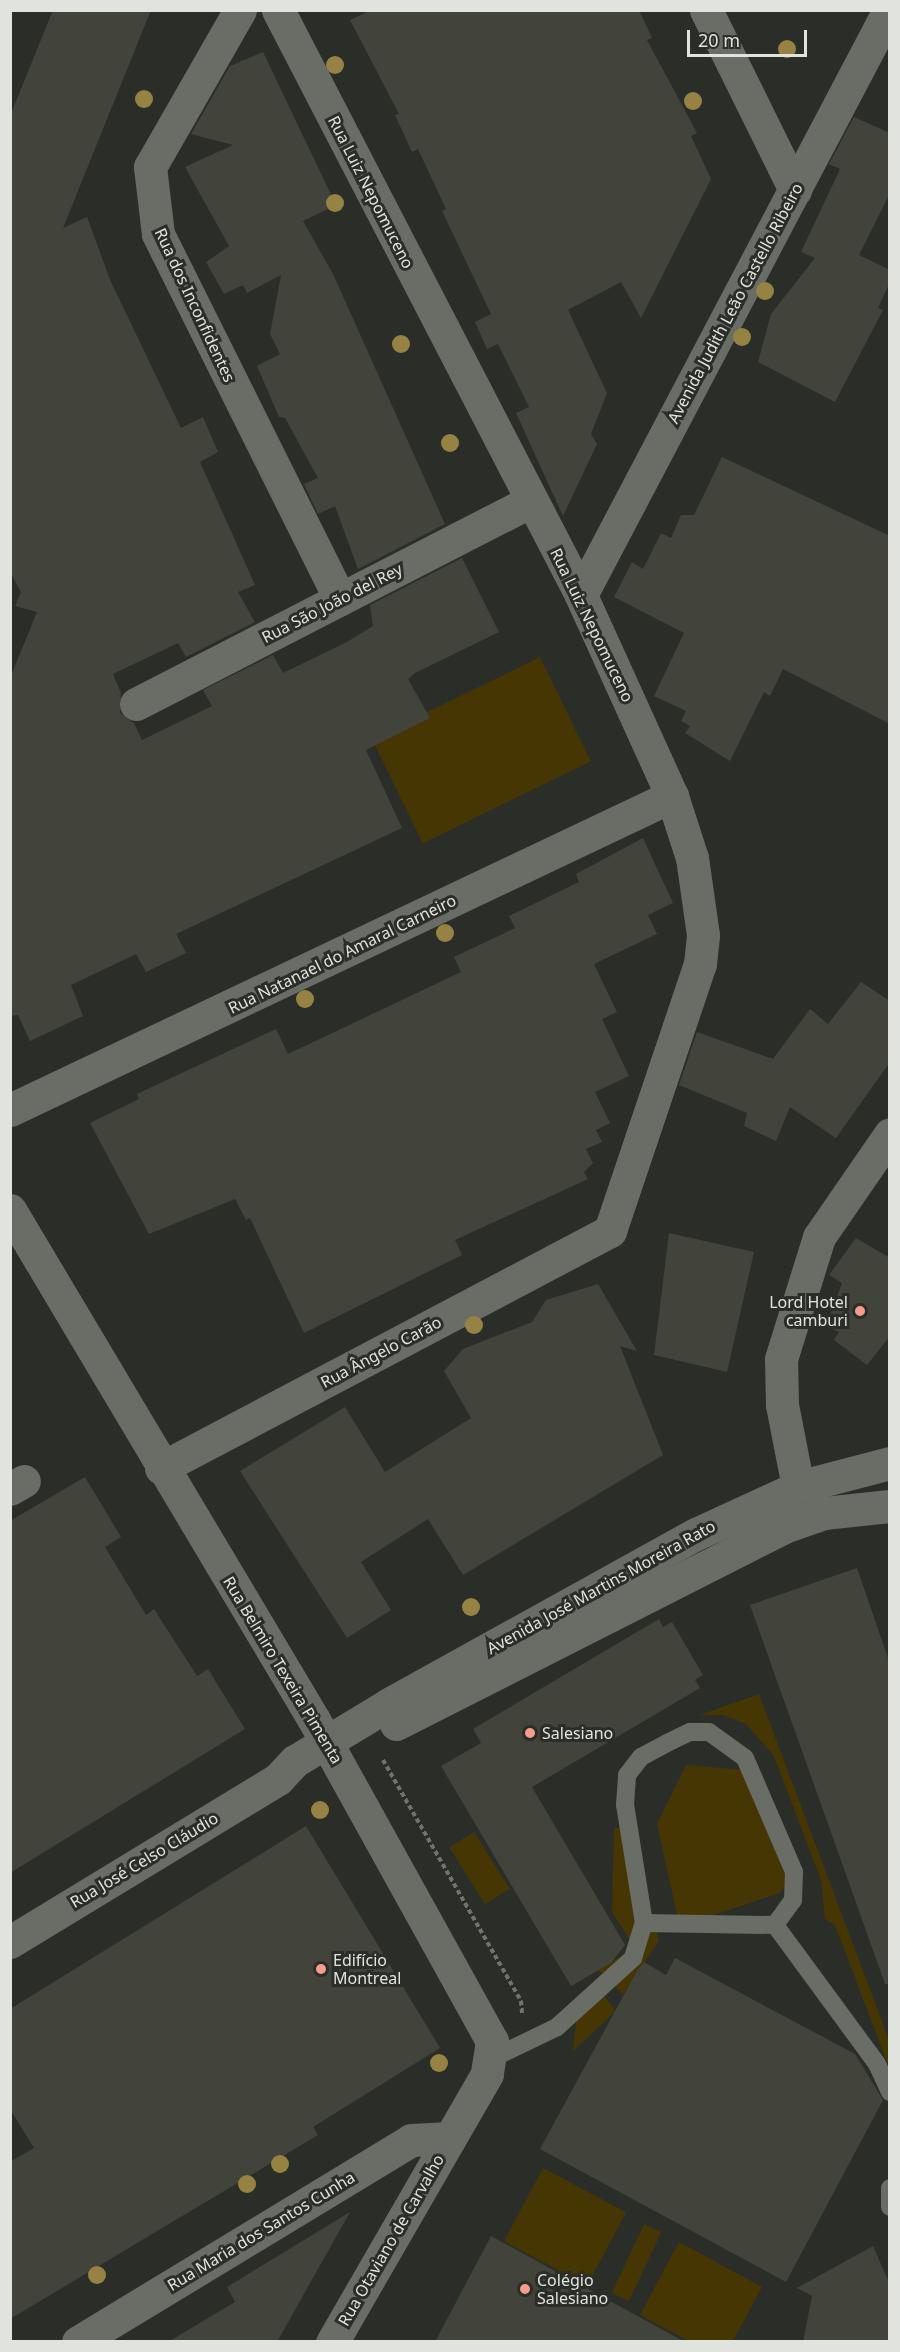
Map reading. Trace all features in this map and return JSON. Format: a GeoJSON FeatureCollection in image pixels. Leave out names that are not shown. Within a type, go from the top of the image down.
{"type":"FeatureCollection","features":[{"type":"Feature","properties":{"kind":"street","name":"Rua dos Inconfidentes"},"geometry":{"type":"LineString","coordinates":[[240,10],[150,167],[158,234],[340,599]]}},
{"type":"Feature","properties":{"kind":"street","name":"Rua Luiz Nepomuceno"},"geometry":{"type":"LineString","coordinates":[[278,10],[529,502],[581,595],[672,796],[692,858],[703,935],[700,964],[628,1169],[615,1225],[601,1235]]}},
{"type":"Feature","properties":{"kind":"street"},"geometry":{"type":"LineString","coordinates":[[705,10],[795,190]]}},
{"type":"Feature","properties":{"kind":"street","name":"Avenida Judith Leão Castello Ribeiro"},"geometry":{"type":"LineString","coordinates":[[581,595],[889,10]]}},
{"type":"Feature","properties":{"kind":"street","name":"Rua São João del Rey"},"geometry":{"type":"LineString","coordinates":[[136,704],[529,502]]}},
{"type":"Feature","properties":{"kind":"street","name":"Rua Natanael do Amaral Carneiro"},"geometry":{"type":"LineString","coordinates":[[10,1110],[672,796]]}},
{"type":"Feature","properties":{"kind":"street"},"geometry":{"type":"LineString","coordinates":[[798,1487],[782,1405],[781,1359],[819,1237],[890,1134]]}},
{"type":"Feature","properties":{"kind":"street","name":"Rua Belmiro Texeira Pimenta"},"geometry":{"type":"LineString","coordinates":[[10,1210],[161,1468],[331,1750],[479,2015],[493,2058]]}},
{"type":"Feature","properties":{"kind":"street","name":"Rua Ângelo Carão"},"geometry":{"type":"LineString","coordinates":[[161,1468],[601,1235]]}},
{"type":"Feature","properties":{"kind":"street","name":"Avenida José Martins Moreira Rato"},"geometry":{"type":"LineString","coordinates":[[331,1750],[696,1534],[798,1487],[890,1463]]}},
{"type":"Feature","properties":{"kind":"street","name":"Avenida José Martins Moreira Rato"},"geometry":{"type":"LineString","coordinates":[[331,1750],[784,1527],[824,1513],[890,1506]]}},
{"type":"Feature","properties":{"kind":"street","name":"Rua José Celso Cláudio"},"geometry":{"type":"LineString","coordinates":[[10,1942],[278,1779],[331,1750]]}},
{"type":"Feature","properties":{"kind":"street"},"geometry":{"type":"LineString","coordinates":[[450,2138],[493,2058]]}},
{"type":"Feature","properties":{"kind":"street","name":"Rua Maria dos Santos Cunha"},"geometry":{"type":"LineString","coordinates":[[78,2342],[411,2140],[450,2138]]}},
{"type":"Feature","properties":{"kind":"street","name":"Rua Otaviano de Carvalho"},"geometry":{"type":"LineString","coordinates":[[332,2342],[450,2138]]}},
{"type":"Feature","properties":{"kind":"lane"},"geometry":{"type":"LineString","coordinates":[[493,2058],[524,2047],[566,2019],[633,1958],[644,1923],[625,1805],[627,1775],[641,1757],[690,1732],[709,1731],[746,1758],[794,1872],[793,1900],[775,1925]]}},
{"type":"Feature","properties":{"kind":"lane"},"geometry":{"type":"LineString","coordinates":[[644,1923],[775,1925]]}},
{"type":"Feature","properties":{"kind":"lane"},"geometry":{"type":"LineString","coordinates":[[775,1925],[878,2064],[890,2092]]}},
{"type":"Feature","properties":{"kind":"lane"},"geometry":{"type":"LineString","coordinates":[[890,2188],[890,2207]]}},
{"type":"Feature","properties":{"kind":"shaded area"},"geometry":{"type":"Polygon","coordinates":[[[540,657],[591,761],[423,843],[372,739],[540,657]]]}},
{"type":"Feature","properties":{"kind":"shaded area"},"geometry":{"type":"Polygon","coordinates":[[[759,1694],[889,2040],[889,2067],[835,1925],[825,1919],[821,1880],[774,1756],[746,1724],[724,1715],[700,1715],[759,1694]]]}},
{"type":"Feature","properties":{"kind":"shaded area"},"geometry":{"type":"Polygon","coordinates":[[[686,1765],[744,1770],[788,1882],[780,1893],[685,1924],[678,1919],[657,1824],[686,1765]]]}},
{"type":"Feature","properties":{"kind":"shaded area"},"geometry":{"type":"Polygon","coordinates":[[[614,1828],[628,1828],[659,1941],[623,1994],[598,1970],[635,1948],[612,1912],[614,1828]]]}},
{"type":"Feature","properties":{"kind":"shaded area"},"geometry":{"type":"Polygon","coordinates":[[[474,1832],[510,1889],[485,1904],[449,1847],[474,1832]]]}},
{"type":"Feature","properties":{"kind":"shaded area"},"geometry":{"type":"Polygon","coordinates":[[[603,1995],[616,2011],[573,2051],[577,2012],[603,1995]]]}},
{"type":"Feature","properties":{"kind":"shaded area"},"geometry":{"type":"Polygon","coordinates":[[[543,2168],[626,2212],[587,2285],[504,2241],[543,2168]]]}},
{"type":"Feature","properties":{"kind":"shaded area"},"geometry":{"type":"Polygon","coordinates":[[[644,2224],[661,2232],[629,2301],[612,2293],[644,2224]]]}},
{"type":"Feature","properties":{"kind":"shaded area"},"geometry":{"type":"Polygon","coordinates":[[[679,2242],[762,2287],[733,2341],[689,2341],[640,2315],[679,2242]]]}},
{"type":"Feature","properties":{"kind":"building"},"geometry":{"type":"Polygon","coordinates":[[[53,10],[151,10],[63,228],[87,217],[111,282],[181,428],[203,417],[218,452],[200,462],[255,585],[238,592],[255,622],[186,657],[178,643],[113,674],[121,693],[120,713],[134,723],[142,740],[212,706],[203,690],[273,655],[283,673],[347,642],[373,626],[370,605],[462,558],[499,632],[415,673],[408,679],[430,718],[366,750],[402,828],[176,934],[186,953],[146,972],[136,954],[71,985],[83,1016],[30,1041],[18,1015],[10,1016],[10,678],[37,612],[15,606],[21,592],[10,572],[10,116],[53,10]]]}},
{"type":"Feature","properties":{"kind":"building"},"geometry":{"type":"Polygon","coordinates":[[[371,10],[639,10],[652,38],[647,40],[697,133],[691,136],[711,179],[641,318],[621,282],[568,310],[607,393],[591,434],[597,444],[563,516],[516,413],[529,407],[498,344],[487,349],[475,322],[491,314],[442,211],[446,209],[418,149],[412,152],[395,115],[399,114],[350,20],[371,10]]]}},
{"type":"Feature","properties":{"kind":"building"},"geometry":{"type":"Polygon","coordinates":[[[263,52],[336,205],[303,221],[333,274],[445,524],[358,569],[335,506],[318,514],[304,484],[318,478],[285,418],[279,417],[257,366],[280,354],[270,334],[281,275],[247,293],[243,285],[224,294],[206,262],[229,246],[185,167],[233,145],[191,134],[230,66],[263,52]]]}},
{"type":"Feature","properties":{"kind":"building"},"geometry":{"type":"Polygon","coordinates":[[[854,117],[890,133],[890,193],[859,255],[890,270],[890,282],[878,308],[883,310],[835,402],[758,362],[771,314],[815,258],[801,252],[840,169],[829,164],[854,117]]]}},
{"type":"Feature","properties":{"kind":"building"},"geometry":{"type":"Polygon","coordinates":[[[722,457],[890,536],[890,724],[783,669],[770,696],[764,692],[730,761],[685,733],[690,726],[681,721],[686,711],[654,696],[684,633],[614,597],[632,562],[643,569],[661,533],[671,538],[681,515],[694,515],[722,457]]]}},
{"type":"Feature","properties":{"kind":"building"},"geometry":{"type":"Polygon","coordinates":[[[643,838],[673,903],[648,915],[657,934],[594,964],[617,1012],[602,1019],[629,1076],[595,1092],[610,1123],[596,1130],[602,1142],[586,1149],[593,1163],[584,1172],[588,1179],[455,1240],[462,1255],[304,1333],[250,1218],[246,1220],[235,1199],[149,1234],[90,1123],[139,1099],[137,1094],[276,1029],[288,1054],[461,972],[454,957],[515,928],[509,916],[579,882],[576,874],[643,838]]]}},
{"type":"Feature","properties":{"kind":"building"},"geometry":{"type":"Polygon","coordinates":[[[861,982],[890,1001],[890,1062],[836,1138],[790,1107],[776,1141],[744,1126],[747,1113],[679,1085],[697,1032],[773,1059],[810,1009],[828,1024],[861,982]]]}},
{"type":"Feature","properties":{"kind":"building"},"geometry":{"type":"Polygon","coordinates":[[[669,1233],[754,1252],[727,1372],[654,1355],[669,1233]]]}},
{"type":"Feature","properties":{"kind":"building","name":"Lord Hotel camburi"},"geometry":{"type":"Polygon","coordinates":[[[856,1238],[890,1258],[890,1336],[867,1365],[834,1340],[839,1332],[826,1326],[842,1283],[829,1275],[856,1238]]]}},
{"type":"Feature","properties":{"kind":"building"},"geometry":{"type":"Polygon","coordinates":[[[598,1284],[637,1351],[620,1346],[663,1455],[463,1575],[428,1519],[361,1562],[391,1610],[347,1638],[240,1471],[345,1407],[385,1472],[471,1418],[444,1371],[463,1349],[532,1322],[546,1300],[598,1284]]]}},
{"type":"Feature","properties":{"kind":"building"},"geometry":{"type":"Polygon","coordinates":[[[85,1477],[121,1537],[105,1547],[146,1615],[154,1609],[197,1676],[208,1669],[245,1729],[10,1873],[10,1521],[85,1477]]]}},
{"type":"Feature","properties":{"kind":"building"},"geometry":{"type":"Polygon","coordinates":[[[857,1568],[890,1664],[890,1984],[885,1984],[750,1605],[857,1568]]]}},
{"type":"Feature","properties":{"kind":"building"},"geometry":{"type":"Polygon","coordinates":[[[659,1619],[663,1627],[672,1622],[703,1675],[695,1680],[700,1688],[532,1787],[625,1945],[611,1963],[571,1986],[441,1766],[481,1743],[473,1729],[659,1619]]]}},
{"type":"Feature","properties":{"kind":"building"},"geometry":{"type":"Polygon","coordinates":[[[306,1826],[440,2048],[313,2127],[318,2135],[10,2319],[10,2162],[34,2148],[10,2109],[10,2009],[306,1826]]]}},
{"type":"Feature","properties":{"kind":"building"},"geometry":{"type":"Polygon","coordinates":[[[675,1958],[855,2054],[883,2100],[786,2282],[540,2149],[638,1969],[644,1962],[666,1975],[675,1958]]]}},
{"type":"Feature","properties":{"kind":"building"},"geometry":{"type":"Polygon","coordinates":[[[350,2212],[277,2342],[168,2342],[235,2302],[227,2287],[350,2212]]]}},
{"type":"Feature","properties":{"kind":"building","name":"Colégio Salesiano"},"geometry":{"type":"Polygon","coordinates":[[[491,2236],[685,2342],[435,2342],[491,2236]]]}},
{"type":"Feature","properties":{"kind":"building"},"geometry":{"type":"Polygon","coordinates":[[[873,2246],[890,2285],[890,2342],[803,2342],[812,2296],[797,2288],[873,2246]]]}},
{"type":"Feature","properties":{"kind":"place","name":"Lord Hotel camburi"},"geometry":{"type":"Point","coordinates":[860,1311]}},
{"type":"Feature","properties":{"kind":"place","name":"Salesiano"},"geometry":{"type":"Point","coordinates":[530,1733]}},
{"type":"Feature","properties":{"kind":"place","name":"Edifício Montreal"},"geometry":{"type":"Point","coordinates":[321,1969]}},
{"type":"Feature","properties":{"kind":"place","name":"Colégio Salesiano"},"geometry":{"type":"Point","coordinates":[525,2289]}}]}
